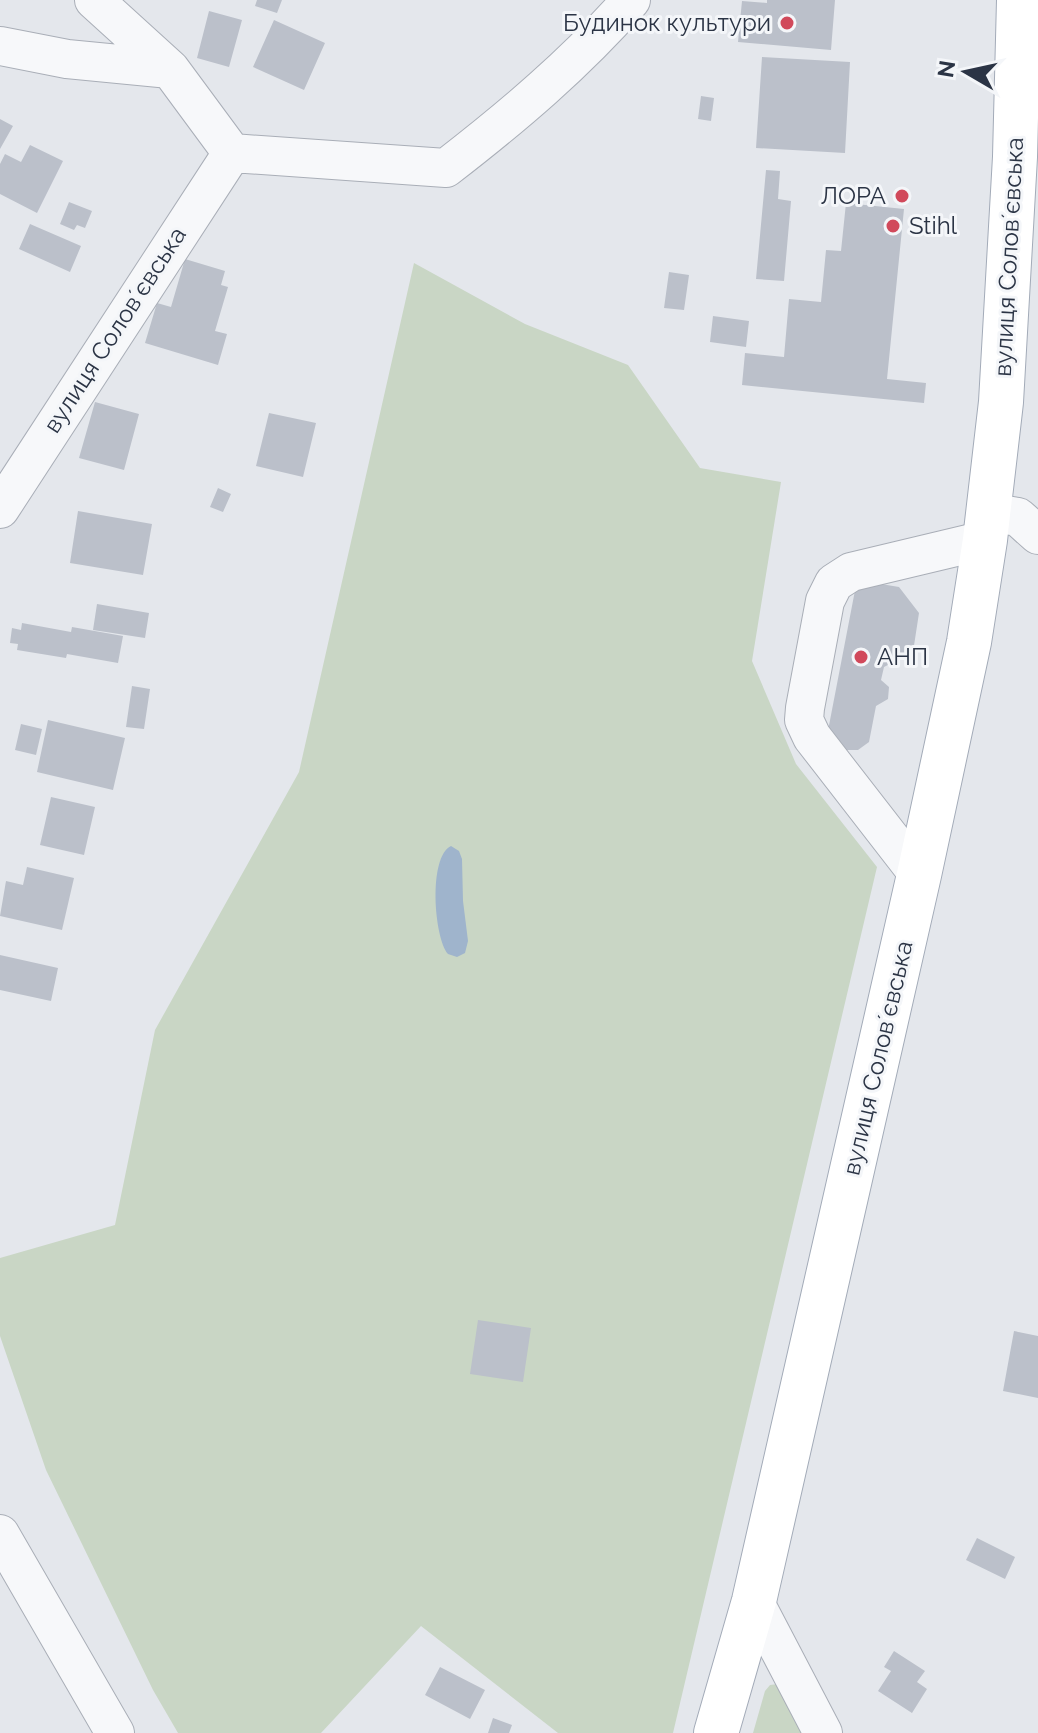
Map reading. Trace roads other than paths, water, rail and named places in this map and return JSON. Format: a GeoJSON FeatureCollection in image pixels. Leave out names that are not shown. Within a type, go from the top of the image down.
{"type":"FeatureCollection","features":[{"type":"Feature","properties":{"kind":"main road","name":"вулиця Соловʼєвська"},"geometry":{"type":"LineString","coordinates":[[716,1733],[754,1601],[969,642],[1001,402],[1011,238],[1019,0]]}},
{"type":"Feature","properties":{"kind":"street"},"geometry":{"type":"LineString","coordinates":[[94,0],[170,69],[232,153],[446,168],[558,75],[631,0]]}},
{"type":"Feature","properties":{"kind":"street"},"geometry":{"type":"LineString","coordinates":[[0,46],[67,59],[170,69]]}},
{"type":"Feature","properties":{"kind":"street","name":"вулиця Соловʼєвська"},"geometry":{"type":"LineString","coordinates":[[0,509],[232,153]]}},
{"type":"Feature","properties":{"kind":"street"},"geometry":{"type":"LineString","coordinates":[[919,875],[806,726],[805,708],[825,601],[834,583],[851,572],[986,526],[1018,517],[1038,535]]}},
{"type":"Feature","properties":{"kind":"street"},"geometry":{"type":"LineString","coordinates":[[0,1534],[115,1733]]}},
{"type":"Feature","properties":{"kind":"street"},"geometry":{"type":"LineString","coordinates":[[754,1601],[823,1733]]}},
{"type":"Feature","properties":{"kind":"water"},"geometry":{"type":"Polygon","coordinates":[[[451,846],[459,851],[462,859],[468,941],[465,953],[457,957],[448,954],[443,945],[436,898],[439,865],[451,846]]]}},
{"type":"Feature","properties":{"kind":"place","name":"Будинок культури"},"geometry":{"type":"Point","coordinates":[787,23]}},
{"type":"Feature","properties":{"kind":"place","name":"ЛОРА"},"geometry":{"type":"Point","coordinates":[902,196]}},
{"type":"Feature","properties":{"kind":"place","name":"Stihl"},"geometry":{"type":"Point","coordinates":[893,226]}},
{"type":"Feature","properties":{"kind":"place","name":"АНП"},"geometry":{"type":"Point","coordinates":[861,657]}}]}
